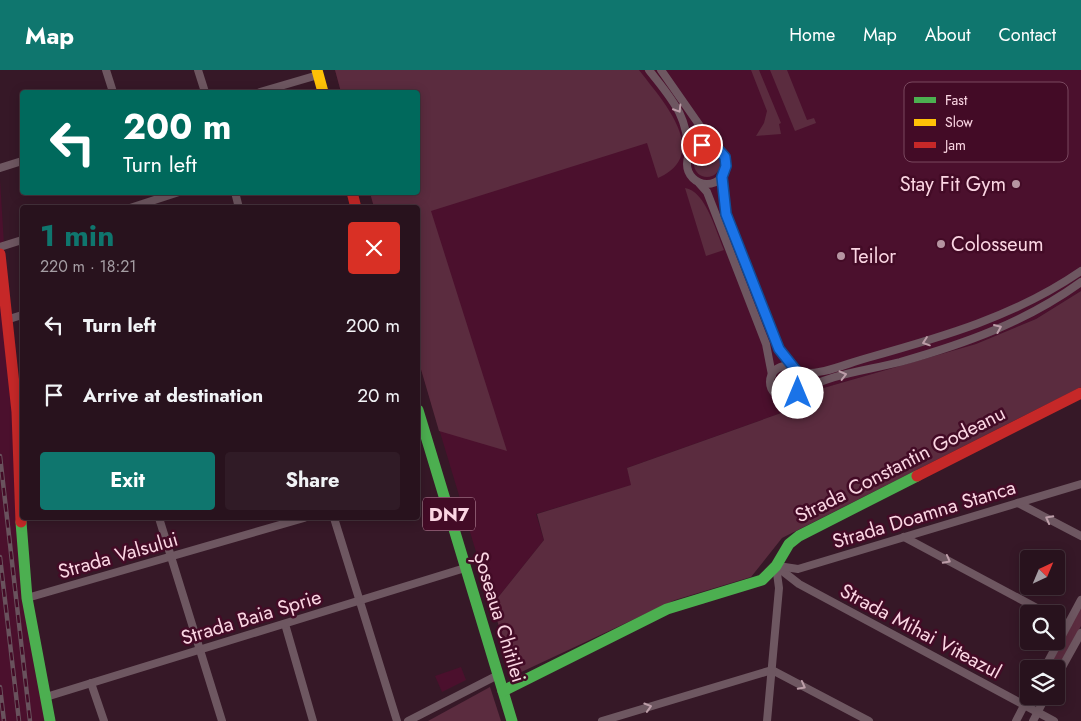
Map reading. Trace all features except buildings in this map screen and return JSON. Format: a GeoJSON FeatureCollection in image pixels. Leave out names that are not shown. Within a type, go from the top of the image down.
{"type":"FeatureCollection","features":[{"type":"Feature","properties":{"kind":"street"},"geometry":{"type":"LineString","coordinates":[[106,70],[112,90]]}},
{"type":"Feature","properties":{"kind":"street"},"geometry":{"type":"LineString","coordinates":[[198,70],[204,90]]}},
{"type":"Feature","properties":{"kind":"street"},"geometry":{"type":"LineString","coordinates":[[649,70],[681,114],[687,130],[689,155],[687,163],[690,174],[707,192],[766,344],[772,375],[771,386],[778,395],[788,398],[820,381],[898,362],[987,333],[1049,305],[1081,282]]}},
{"type":"Feature","properties":{"kind":"street"},"geometry":{"type":"LineString","coordinates":[[661,70],[714,146],[723,152],[726,170],[722,177],[711,184],[699,182]]}},
{"type":"Feature","properties":{"kind":"street"},"geometry":{"type":"LineString","coordinates":[[266,90],[317,73],[322,90]]}},
{"type":"Feature","properties":{"kind":"street"},"geometry":{"type":"LineString","coordinates":[[689,155],[697,147],[714,146]]}},
{"type":"Feature","properties":{"kind":"street"},"geometry":{"type":"LineString","coordinates":[[0,168],[20,162]]}},
{"type":"Feature","properties":{"kind":"street"},"geometry":{"type":"LineString","coordinates":[[722,177],[726,214],[779,349],[800,373],[802,384],[798,393]]}},
{"type":"Feature","properties":{"kind":"street"},"geometry":{"type":"LineString","coordinates":[[139,205],[170,195]]}},
{"type":"Feature","properties":{"kind":"street"},"geometry":{"type":"LineString","coordinates":[[0,247],[20,241]]}},
{"type":"Feature","properties":{"kind":"street"},"geometry":{"type":"LineString","coordinates":[[0,254],[6,320],[20,411]]}},
{"type":"Feature","properties":{"kind":"street"},"geometry":{"type":"LineString","coordinates":[[800,373],[818,372],[920,344],[977,324],[1038,298],[1081,270]]}},
{"type":"Feature","properties":{"kind":"street"},"geometry":{"type":"LineString","coordinates":[[6,320],[20,316]]}},
{"type":"Feature","properties":{"kind":"street"},"geometry":{"type":"LineString","coordinates":[[772,375],[778,368],[792,366]]}},
{"type":"Feature","properties":{"kind":"street","name":"Strada Constantin Godeanu"},"geometry":{"type":"LineString","coordinates":[[503,691],[667,609],[762,580],[776,566],[789,544],[800,536],[1081,393]]}},
{"type":"Feature","properties":{"kind":"street","name":"Șoseaua Chitilei"},"geometry":{"type":"LineString","coordinates":[[420,417],[512,721]]}},
{"type":"Feature","properties":{"kind":"street","name":"Strada Doamna Stanca"},"geometry":{"type":"LineString","coordinates":[[776,566],[798,570],[1081,484]]}},
{"type":"Feature","properties":{"kind":"street"},"geometry":{"type":"LineString","coordinates":[[1018,503],[1081,536]]}},
{"type":"Feature","properties":{"kind":"street"},"geometry":{"type":"LineString","coordinates":[[22,520],[27,598],[50,721]]}},
{"type":"Feature","properties":{"kind":"street"},"geometry":{"type":"LineString","coordinates":[[160,520],[222,721]]}},
{"type":"Feature","properties":{"kind":"street","name":"Strada Valsului"},"geometry":{"type":"LineString","coordinates":[[27,598],[297,520]]}},
{"type":"Feature","properties":{"kind":"street"},"geometry":{"type":"LineString","coordinates":[[335,520],[397,721]]}},
{"type":"Feature","properties":{"kind":"street"},"geometry":{"type":"LineString","coordinates":[[904,537],[1031,605]]}},
{"type":"Feature","properties":{"kind":"street"},"geometry":{"type":"LineString","coordinates":[[767,721],[780,588],[776,566]]}},
{"type":"Feature","properties":{"kind":"street","name":"Strada Mihai Viteazul"},"geometry":{"type":"LineString","coordinates":[[776,566],[799,584],[1020,703]]}},
{"type":"Feature","properties":{"kind":"street","name":"Strada Baia Sprie"},"geometry":{"type":"LineString","coordinates":[[46,697],[465,568]]}},
{"type":"Feature","properties":{"kind":"street"},"geometry":{"type":"LineString","coordinates":[[1049,660],[1081,600]]}},
{"type":"Feature","properties":{"kind":"street"},"geometry":{"type":"LineString","coordinates":[[285,624],[313,721]]}},
{"type":"Feature","properties":{"kind":"street"},"geometry":{"type":"LineString","coordinates":[[1065,662],[1081,633]]}},
{"type":"Feature","properties":{"kind":"street"},"geometry":{"type":"LineString","coordinates":[[602,721],[772,670],[869,721]]}},
{"type":"Feature","properties":{"kind":"street"},"geometry":{"type":"LineString","coordinates":[[408,721],[498,675]]}},
{"type":"Feature","properties":{"kind":"street"},"geometry":{"type":"LineString","coordinates":[[91,684],[104,721]]}},
{"type":"Feature","properties":{"kind":"street"},"geometry":{"type":"LineString","coordinates":[[1016,721],[1024,705]]}},
{"type":"Feature","properties":{"kind":"street","name":"Strada Mihai Viteazul"},"geometry":{"type":"LineString","coordinates":[[1024,705],[1054,721]]}},
{"type":"Feature","properties":{"kind":"street"},"geometry":{"type":"LineString","coordinates":[[1033,721],[1041,705]]}},
{"type":"Feature","properties":{"kind":"shaded area"},"geometry":{"type":"Polygon","coordinates":[[[335,70],[1081,70],[1081,291],[1036,319],[976,344],[820,389],[784,412],[627,468],[632,485],[536,514],[544,540],[492,605],[420,366],[420,205],[373,205],[371,195],[420,195],[420,90],[340,90],[335,70]]]}},
{"type":"Feature","properties":{"kind":"shaded area"},"geometry":{"type":"Polygon","coordinates":[[[335,70],[639,70],[659,96],[677,126],[682,141],[681,155],[674,168],[658,178],[647,143],[431,211],[507,451],[439,431],[420,366],[420,205],[373,205],[371,195],[420,195],[420,90],[340,90],[335,70]]]}},
{"type":"Feature","properties":{"kind":"shaded area"},"geometry":{"type":"Polygon","coordinates":[[[751,70],[759,70],[781,123],[779,124],[781,134],[756,136],[764,123],[767,111],[751,70]]]}},
{"type":"Feature","properties":{"kind":"shaded area"},"geometry":{"type":"Polygon","coordinates":[[[770,70],[787,70],[807,120],[814,118],[816,123],[795,131],[770,70]]]}},
{"type":"Feature","properties":{"kind":"shaded area"},"geometry":{"type":"Polygon","coordinates":[[[707,151],[716,155],[720,164],[716,173],[707,177],[698,173],[694,164],[698,155],[707,151]]]}},
{"type":"Feature","properties":{"kind":"shaded area"},"geometry":{"type":"Polygon","coordinates":[[[0,179],[20,520],[22,520],[47,721],[0,721],[0,179]]]}},
{"type":"Feature","properties":{"kind":"shaded area"},"geometry":{"type":"Polygon","coordinates":[[[685,188],[699,196],[714,223],[724,250],[706,256],[685,188]]]}},
{"type":"Feature","properties":{"kind":"shaded area"},"geometry":{"type":"Polygon","coordinates":[[[1081,291],[1081,387],[782,538],[751,577],[675,600],[515,675],[492,605],[544,540],[537,514],[631,485],[627,468],[784,412],[820,389],[976,344],[1036,319],[1081,291]]]}},
{"type":"Feature","properties":{"kind":"shaded area"},"geometry":{"type":"Polygon","coordinates":[[[782,372],[790,372],[795,377],[793,388],[782,390],[777,385],[777,377],[782,372]]]}},
{"type":"Feature","properties":{"kind":"shaded area"},"geometry":{"type":"Polygon","coordinates":[[[1081,607],[1081,626],[1063,660],[1053,660],[1058,650],[1065,650],[1065,637],[1081,607]]]}},
{"type":"Feature","properties":{"kind":"shaded area"},"geometry":{"type":"Polygon","coordinates":[[[461,667],[466,680],[442,692],[435,676],[461,667]]]}},
{"type":"Feature","properties":{"kind":"shaded area"},"geometry":{"type":"Polygon","coordinates":[[[490,687],[501,721],[428,721],[490,687]]]}},
{"type":"Feature","properties":{"kind":"railway"},"geometry":{"type":"LineString","coordinates":[[0,456],[30,721]]}},
{"type":"Feature","properties":{"kind":"railway"},"geometry":{"type":"LineString","coordinates":[[0,557],[19,721]]}},
{"type":"Feature","properties":{"kind":"railway"},"geometry":{"type":"LineString","coordinates":[[0,687],[4,721]]}},
{"type":"Feature","properties":{"kind":"traffic: fast"},"geometry":{"type":"LineString","coordinates":[[420,417],[512,721]]}},
{"type":"Feature","properties":{"kind":"traffic: fast"},"geometry":{"type":"LineString","coordinates":[[503,691],[667,609],[762,580],[776,566],[789,544],[799,536],[917,476]]}},
{"type":"Feature","properties":{"kind":"traffic: fast"},"geometry":{"type":"LineString","coordinates":[[21,522],[27,598],[50,721]]}},
{"type":"Feature","properties":{"kind":"traffic: slow"},"geometry":{"type":"LineString","coordinates":[[317,70],[322,90]]}},
{"type":"Feature","properties":{"kind":"traffic: jam"},"geometry":{"type":"LineString","coordinates":[[353,195],[355,205]]}},
{"type":"Feature","properties":{"kind":"traffic: jam"},"geometry":{"type":"LineString","coordinates":[[0,254],[17,412],[20,494]]}},
{"type":"Feature","properties":{"kind":"traffic: jam"},"geometry":{"type":"LineString","coordinates":[[917,476],[1081,393]]}},
{"type":"Feature","properties":{"kind":"place","name":"Stay Fit Gym"},"geometry":{"type":"Point","coordinates":[1016,184]}},
{"type":"Feature","properties":{"kind":"place","name":"Colosseum"},"geometry":{"type":"Point","coordinates":[941,244]}},
{"type":"Feature","properties":{"kind":"place","name":"Teilor"},"geometry":{"type":"Point","coordinates":[841,256]}},
{"type":"Feature","properties":{"kind":"route"},"geometry":{"type":"LineString","coordinates":[[702,145],[720,149],[725,157],[726,170],[722,177],[726,214],[779,349],[800,373],[802,384],[798,393]]}}]}
